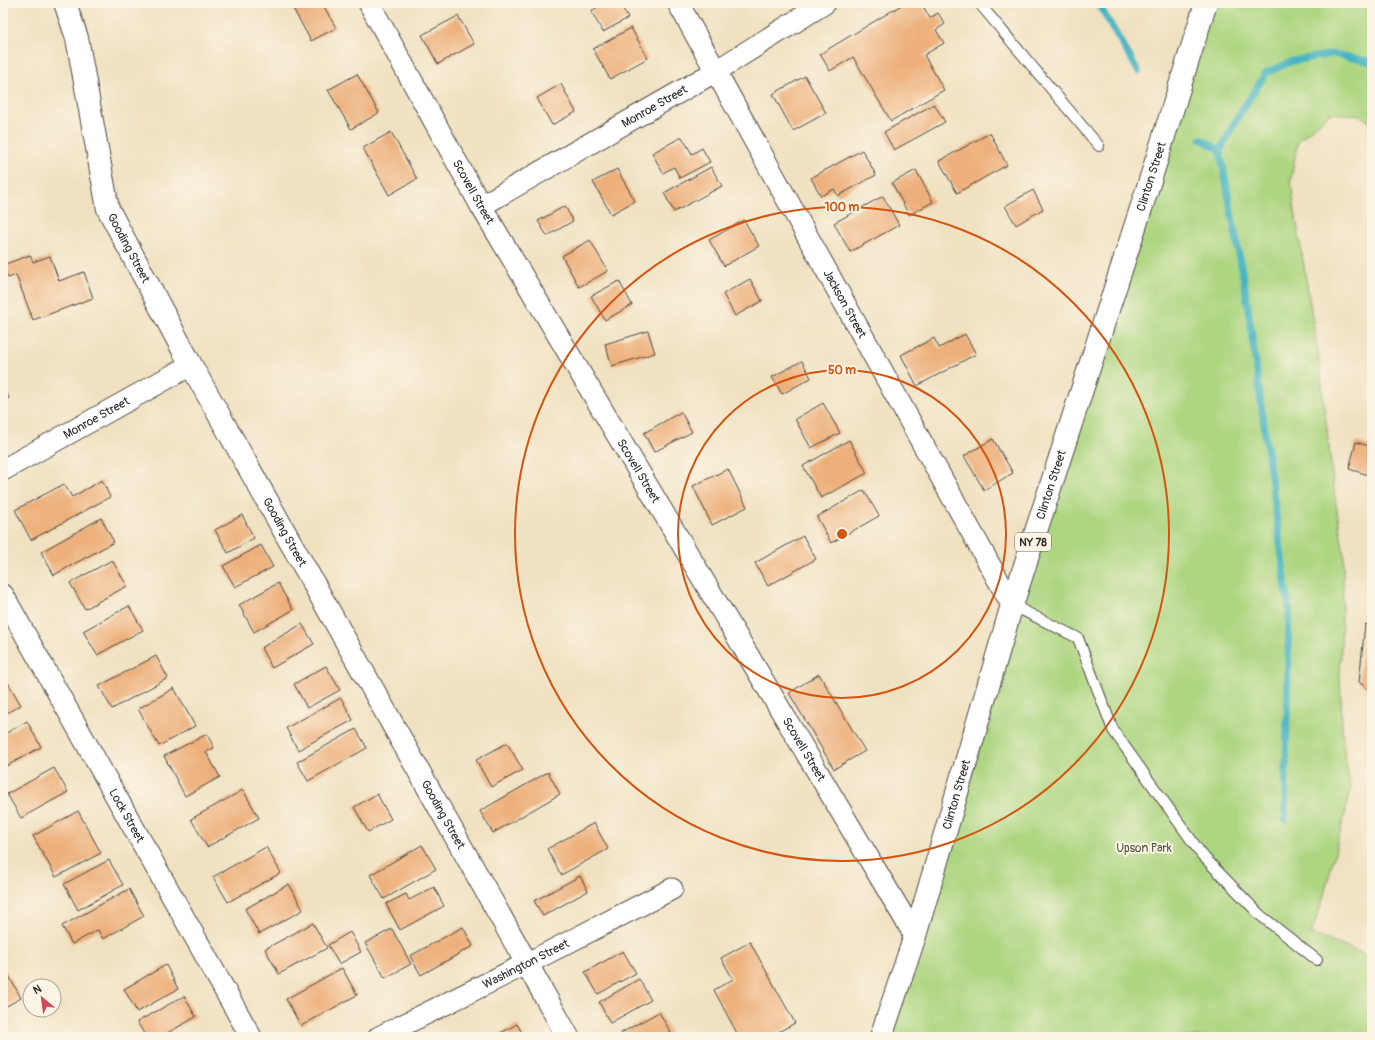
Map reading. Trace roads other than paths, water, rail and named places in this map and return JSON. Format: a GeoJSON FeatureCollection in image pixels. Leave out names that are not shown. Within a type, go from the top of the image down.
{"type":"FeatureCollection","features":[{"type":"Feature","properties":{"kind":"street","name":"Gooding Street"},"geometry":{"type":"LineString","coordinates":[[65,3],[77,38],[108,209],[191,365],[568,1037]]}},
{"type":"Feature","properties":{"kind":"street","name":"Scovell Street"},"geometry":{"type":"LineString","coordinates":[[369,3],[481,206],[915,936]]}},
{"type":"Feature","properties":{"kind":"street","name":"Jackson Street"},"geometry":{"type":"LineString","coordinates":[[678,3],[1012,605]]}},
{"type":"Feature","properties":{"kind":"street","name":"Monroe Street"},"geometry":{"type":"LineString","coordinates":[[481,206],[716,71],[825,3]]}},
{"type":"Feature","properties":{"kind":"street","name":"Clinton Street"},"geometry":{"type":"LineString","coordinates":[[881,1037],[915,936],[1012,605],[1145,198],[1206,3]]}},
{"type":"Feature","properties":{"kind":"street","name":"Monroe Street"},"geometry":{"type":"LineString","coordinates":[[3,470],[191,365]]}},
{"type":"Feature","properties":{"kind":"street","name":"Lock Street"},"geometry":{"type":"LineString","coordinates":[[3,595],[251,1037]]}},
{"type":"Feature","properties":{"kind":"street","name":"Washington Street"},"geometry":{"type":"LineString","coordinates":[[379,1037],[672,889]]}},
{"type":"Feature","properties":{"kind":"lane"},"geometry":{"type":"LineString","coordinates":[[978,3],[1099,146]]}},
{"type":"Feature","properties":{"kind":"lane"},"geometry":{"type":"LineString","coordinates":[[1012,605],[1078,638],[1113,730],[1202,855],[1260,915],[1317,960]]}},
{"type":"Feature","properties":{"kind":"waterway"},"geometry":{"type":"LineString","coordinates":[[1098,3],[1138,71]]}},
{"type":"Feature","properties":{"kind":"waterway"},"geometry":{"type":"LineString","coordinates":[[1220,150],[1240,113],[1266,73],[1293,61],[1333,54],[1372,62]]}},
{"type":"Feature","properties":{"kind":"waterway"},"geometry":{"type":"LineString","coordinates":[[1201,139],[1220,150]]}},
{"type":"Feature","properties":{"kind":"waterway"},"geometry":{"type":"LineString","coordinates":[[1220,150],[1246,293],[1289,610],[1285,819]]}},
{"type":"Feature","properties":{"kind":"park label","name":"Upson Park"},"geometry":{"type":"Point","coordinates":[1144,848]}}]}
